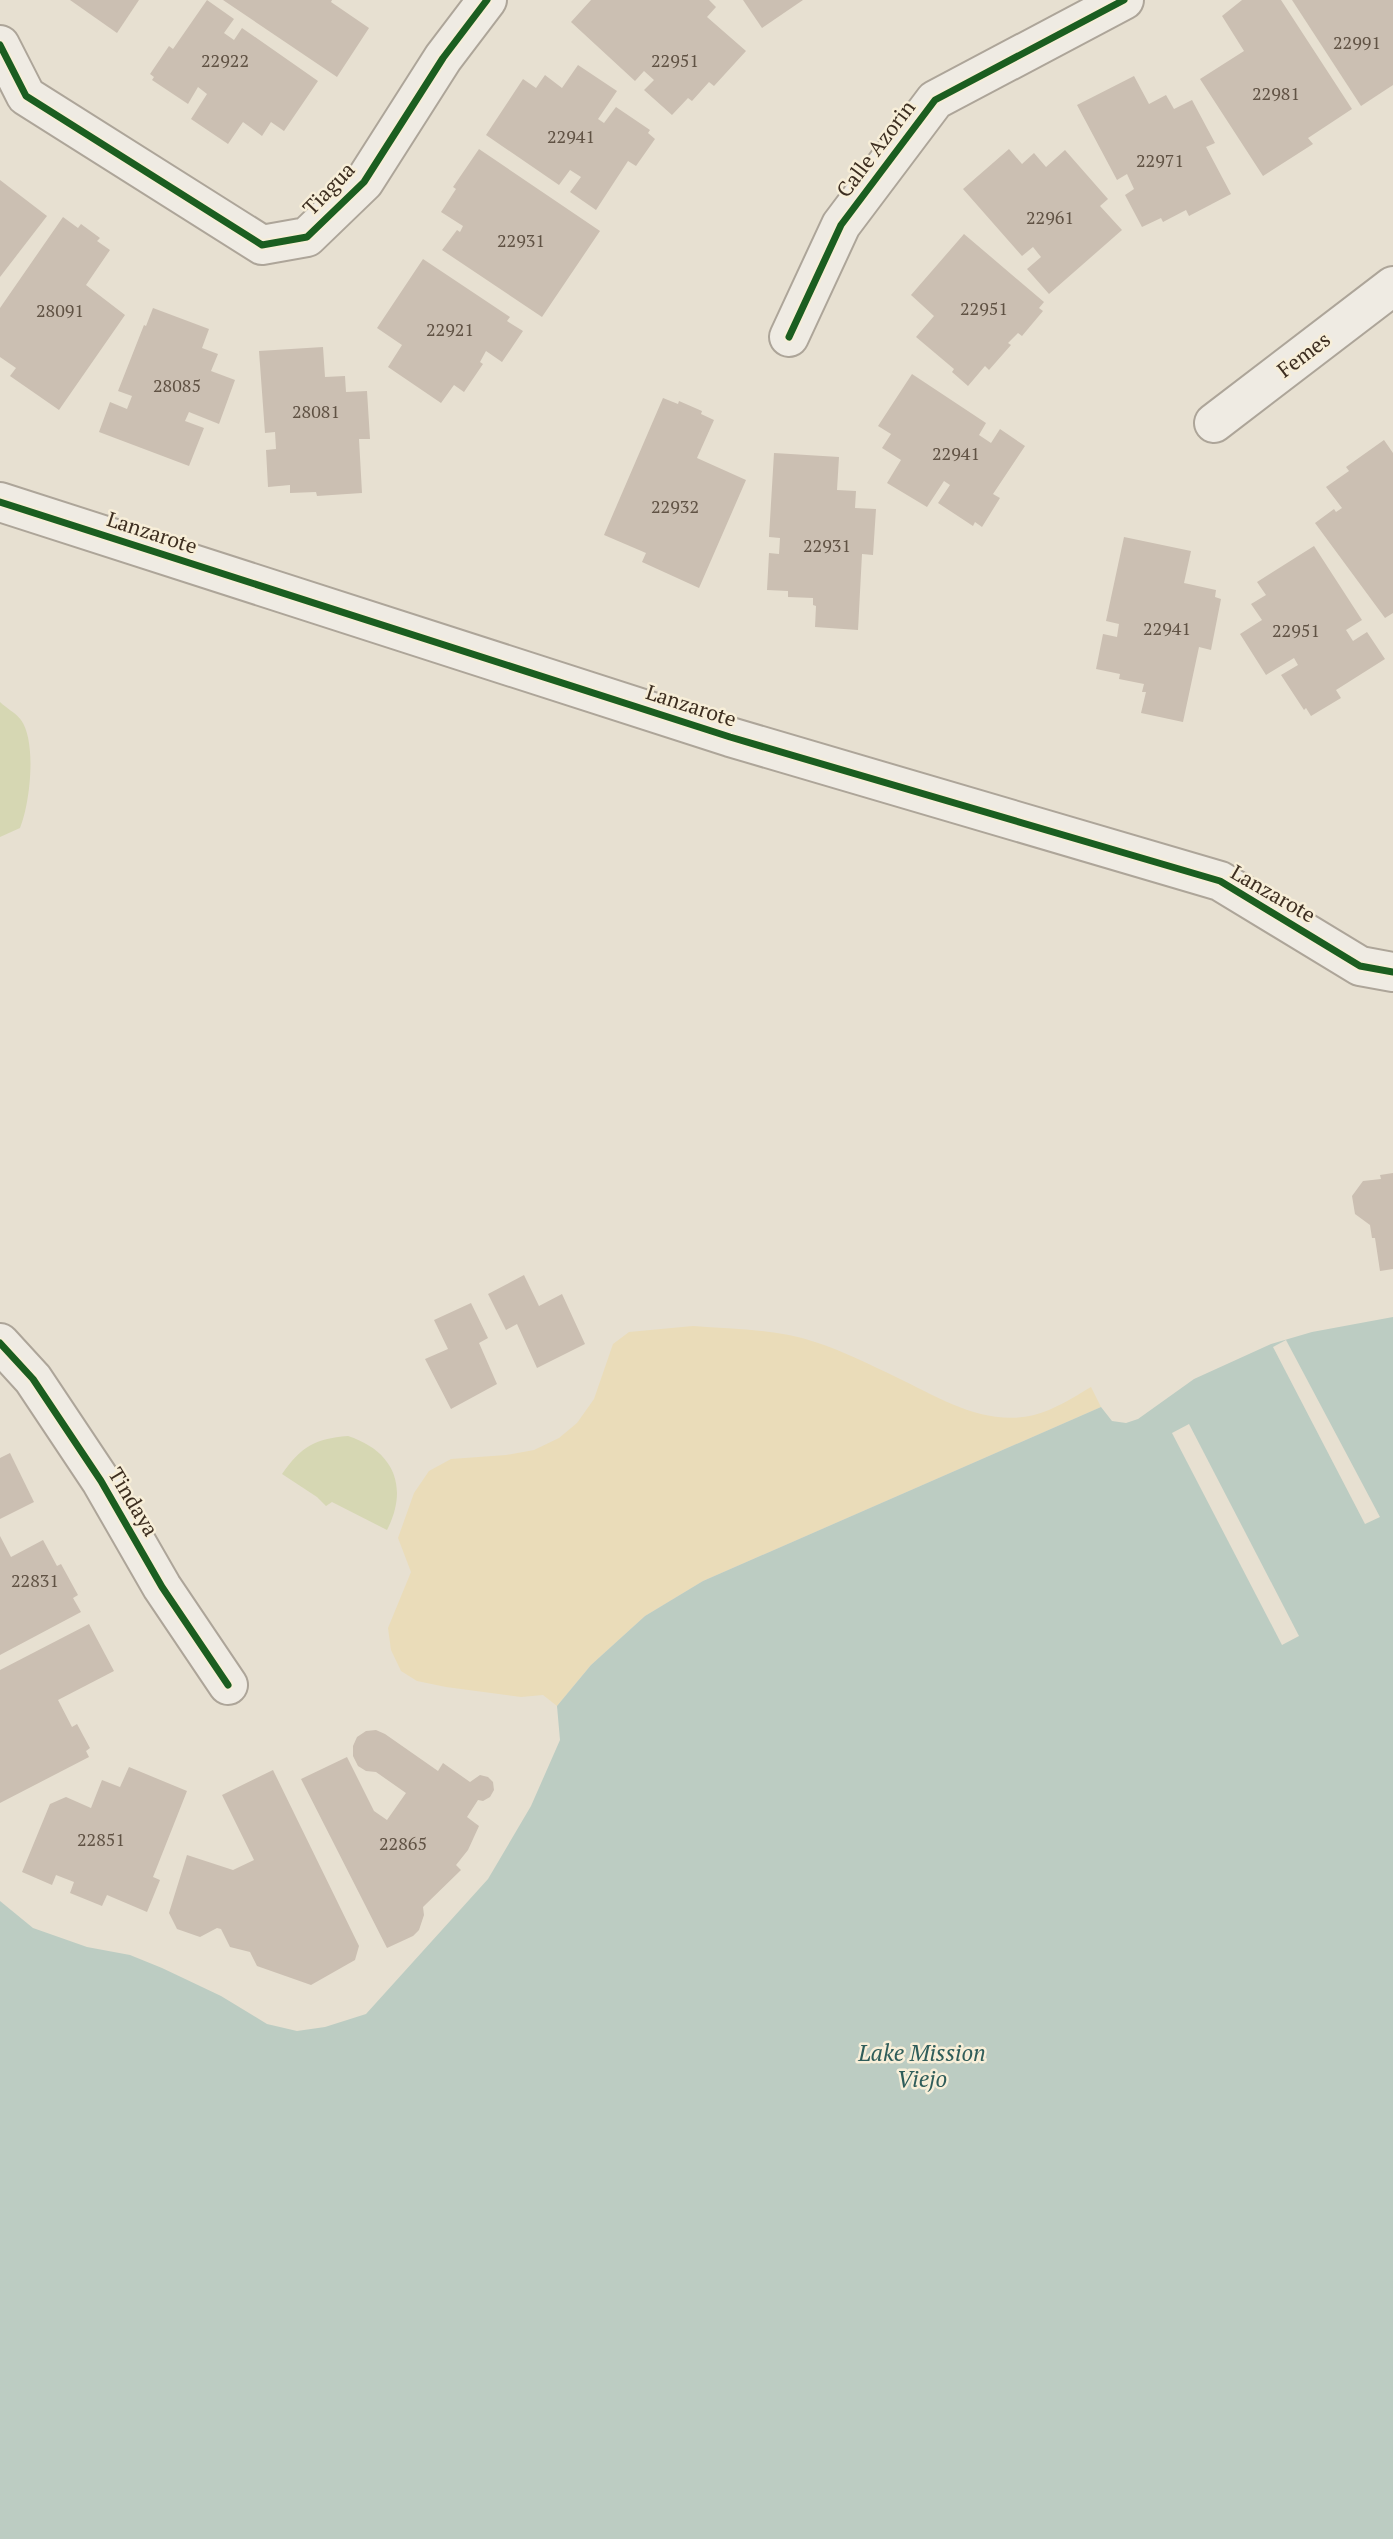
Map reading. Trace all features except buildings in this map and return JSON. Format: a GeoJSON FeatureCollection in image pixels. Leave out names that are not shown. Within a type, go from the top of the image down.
{"type":"FeatureCollection","features":[{"type":"Feature","properties":{"kind":"street","name":"Tiagua"},"geometry":{"type":"LineString","coordinates":[[0,45],[26,96],[262,245],[307,237],[364,182],[443,58],[487,0]]}},
{"type":"Feature","properties":{"kind":"street","name":"Calle Azorin"},"geometry":{"type":"LineString","coordinates":[[789,337],[841,225],[935,100],[1124,0]]}},
{"type":"Feature","properties":{"kind":"street","name":"Femes"},"geometry":{"type":"LineString","coordinates":[[1214,423],[1393,286]]}},
{"type":"Feature","properties":{"kind":"street","name":"Lanzarote"},"geometry":{"type":"LineString","coordinates":[[0,502],[730,737],[1220,881],[1376,969]]}},
{"type":"Feature","properties":{"kind":"street","name":"Tindaya"},"geometry":{"type":"LineString","coordinates":[[0,1343],[33,1379],[71,1435],[101,1481],[162,1587],[228,1685]]}},
{"type":"Feature","properties":{"kind":"green space"},"geometry":{"type":"Polygon","coordinates":[[[0,702],[21,720],[26,730],[30,773],[27,804],[20,828],[0,837],[0,702]]]}},
{"type":"Feature","properties":{"kind":"green space"},"geometry":{"type":"Polygon","coordinates":[[[348,1436],[377,1451],[393,1472],[397,1499],[387,1530],[332,1502],[326,1506],[282,1474],[303,1450],[326,1439],[348,1436]]]}},
{"type":"Feature","properties":{"kind":"sand"},"geometry":{"type":"Polygon","coordinates":[[[693,1326],[770,1332],[815,1342],[857,1358],[947,1402],[981,1414],[1016,1418],[1034,1415],[1056,1407],[1091,1387],[1101,1407],[703,1581],[645,1616],[591,1665],[557,1706],[543,1695],[521,1697],[446,1687],[417,1681],[401,1671],[391,1650],[388,1628],[411,1572],[398,1538],[414,1493],[429,1471],[451,1459],[534,1450],[559,1438],[577,1423],[594,1399],[613,1344],[629,1332],[693,1326]]]}},
{"type":"Feature","properties":{"kind":"water","name":"Lake Mission Viejo"},"geometry":{"type":"Polygon","coordinates":[[[1393,1317],[1393,2539],[0,2539],[0,1901],[33,1928],[87,1947],[130,1955],[162,1968],[221,1996],[267,2024],[297,2031],[325,2027],[366,2014],[488,1879],[531,1806],[560,1740],[557,1706],[591,1665],[645,1616],[703,1581],[1101,1407],[1112,1421],[1126,1423],[1138,1419],[1194,1379],[1271,1344],[1312,1332],[1393,1317]]]}},
{"type":"Feature","properties":{"kind":"pier"},"geometry":{"type":"Polygon","coordinates":[[[1286,1340],[1380,1517],[1365,1524],[1273,1347],[1286,1340]]]}},
{"type":"Feature","properties":{"kind":"pier"},"geometry":{"type":"Polygon","coordinates":[[[1189,1424],[1299,1636],[1282,1645],[1172,1433],[1189,1424]]]}},
{"type":"Feature","properties":{"kind":"cycle path"},"geometry":{"type":"LineString","coordinates":[[0,45],[26,96],[262,245],[307,237],[364,182],[443,58],[487,0]]}},
{"type":"Feature","properties":{"kind":"cycle path"},"geometry":{"type":"LineString","coordinates":[[789,337],[841,225],[935,100],[1124,0]]}},
{"type":"Feature","properties":{"kind":"cycle path"},"geometry":{"type":"LineString","coordinates":[[0,502],[730,737],[1220,881],[1360,966],[1393,972]]}},
{"type":"Feature","properties":{"kind":"cycle path"},"geometry":{"type":"LineString","coordinates":[[0,1343],[33,1379],[101,1481],[162,1587],[228,1685]]}}]}
